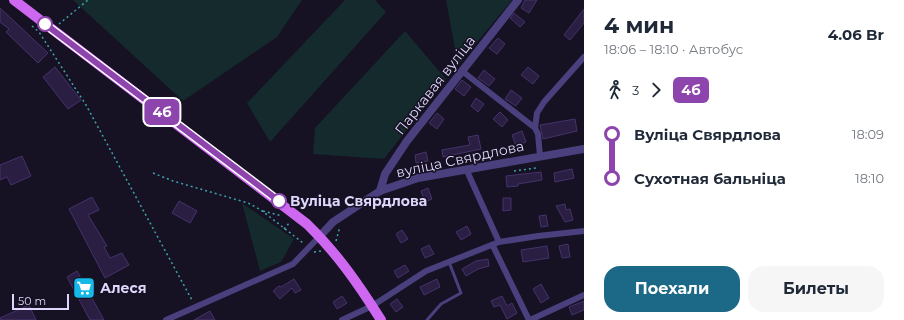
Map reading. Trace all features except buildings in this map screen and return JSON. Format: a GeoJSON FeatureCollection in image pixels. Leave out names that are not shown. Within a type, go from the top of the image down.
{"type":"FeatureCollection","features":[{"type":"Feature","properties":{"kind":"main road"},"geometry":{"type":"LineString","coordinates":[[14,0],[279,201],[320,236],[348,270],[381,320]]}},
{"type":"Feature","properties":{"kind":"street","name":"Паркавая вуліца"},"geometry":{"type":"LineString","coordinates":[[380,191],[385,174],[390,167],[462,71],[518,0]]}},
{"type":"Feature","properties":{"kind":"street"},"geometry":{"type":"LineString","coordinates":[[535,128],[537,114],[544,102],[584,57]]}},
{"type":"Feature","properties":{"kind":"street"},"geometry":{"type":"LineString","coordinates":[[462,71],[535,128],[538,134],[540,156]]}},
{"type":"Feature","properties":{"kind":"street","name":"вуліца Свярдлова"},"geometry":{"type":"LineString","coordinates":[[166,320],[280,272],[293,264],[309,249],[333,222],[380,191],[418,178],[584,149]]}},
{"type":"Feature","properties":{"kind":"street"},"geometry":{"type":"LineString","coordinates":[[467,170],[499,242]]}},
{"type":"Feature","properties":{"kind":"street"},"geometry":{"type":"LineString","coordinates":[[342,320],[372,306],[426,271],[499,242],[584,231]]}},
{"type":"Feature","properties":{"kind":"street"},"geometry":{"type":"LineString","coordinates":[[492,246],[530,320],[584,295]]}},
{"type":"Feature","properties":{"kind":"lane"},"geometry":{"type":"LineString","coordinates":[[427,320],[441,304],[461,293],[449,262]]}},
{"type":"Feature","properties":{"kind":"path"},"geometry":{"type":"LineString","coordinates":[[52,29],[88,0]]}},
{"type":"Feature","properties":{"kind":"path"},"geometry":{"type":"LineString","coordinates":[[39,32],[86,105],[196,307]]}},
{"type":"Feature","properties":{"kind":"path"},"geometry":{"type":"LineString","coordinates":[[514,171],[536,168]]}},
{"type":"Feature","properties":{"kind":"path"},"geometry":{"type":"LineString","coordinates":[[153,173],[180,183],[248,203],[261,210],[315,253],[324,252]]}},
{"type":"Feature","properties":{"kind":"path"},"geometry":{"type":"LineString","coordinates":[[261,210],[286,217]]}},
{"type":"Feature","properties":{"kind":"path"},"geometry":{"type":"LineString","coordinates":[[284,229],[292,219]]}},
{"type":"Feature","properties":{"kind":"green space"},"geometry":{"type":"Polygon","coordinates":[[[73,0],[302,0],[277,37],[183,101],[73,0]]]}},
{"type":"Feature","properties":{"kind":"green space"},"geometry":{"type":"Polygon","coordinates":[[[345,0],[375,0],[386,12],[270,142],[247,103],[345,0]]]}},
{"type":"Feature","properties":{"kind":"green space"},"geometry":{"type":"Polygon","coordinates":[[[446,0],[512,0],[458,65],[446,0]]]}},
{"type":"Feature","properties":{"kind":"green space"},"geometry":{"type":"Polygon","coordinates":[[[405,31],[446,79],[384,159],[313,154],[315,128],[405,31]]]}},
{"type":"Feature","properties":{"kind":"green space"},"geometry":{"type":"Polygon","coordinates":[[[242,203],[294,239],[281,262],[260,271],[242,203]]]}},
{"type":"Feature","properties":{"kind":"bus line","name":"4б"},"geometry":{"type":"LineString","coordinates":[[45,24],[279,201]]}},
{"type":"Feature","properties":{"kind":"place","name":"Вуліца Свярдлова"},"geometry":{"type":"Point","coordinates":[279,201]}},
{"type":"Feature","properties":{"kind":"place","name":"Алеся"},"geometry":{"type":"Point","coordinates":[84,288]}}]}
